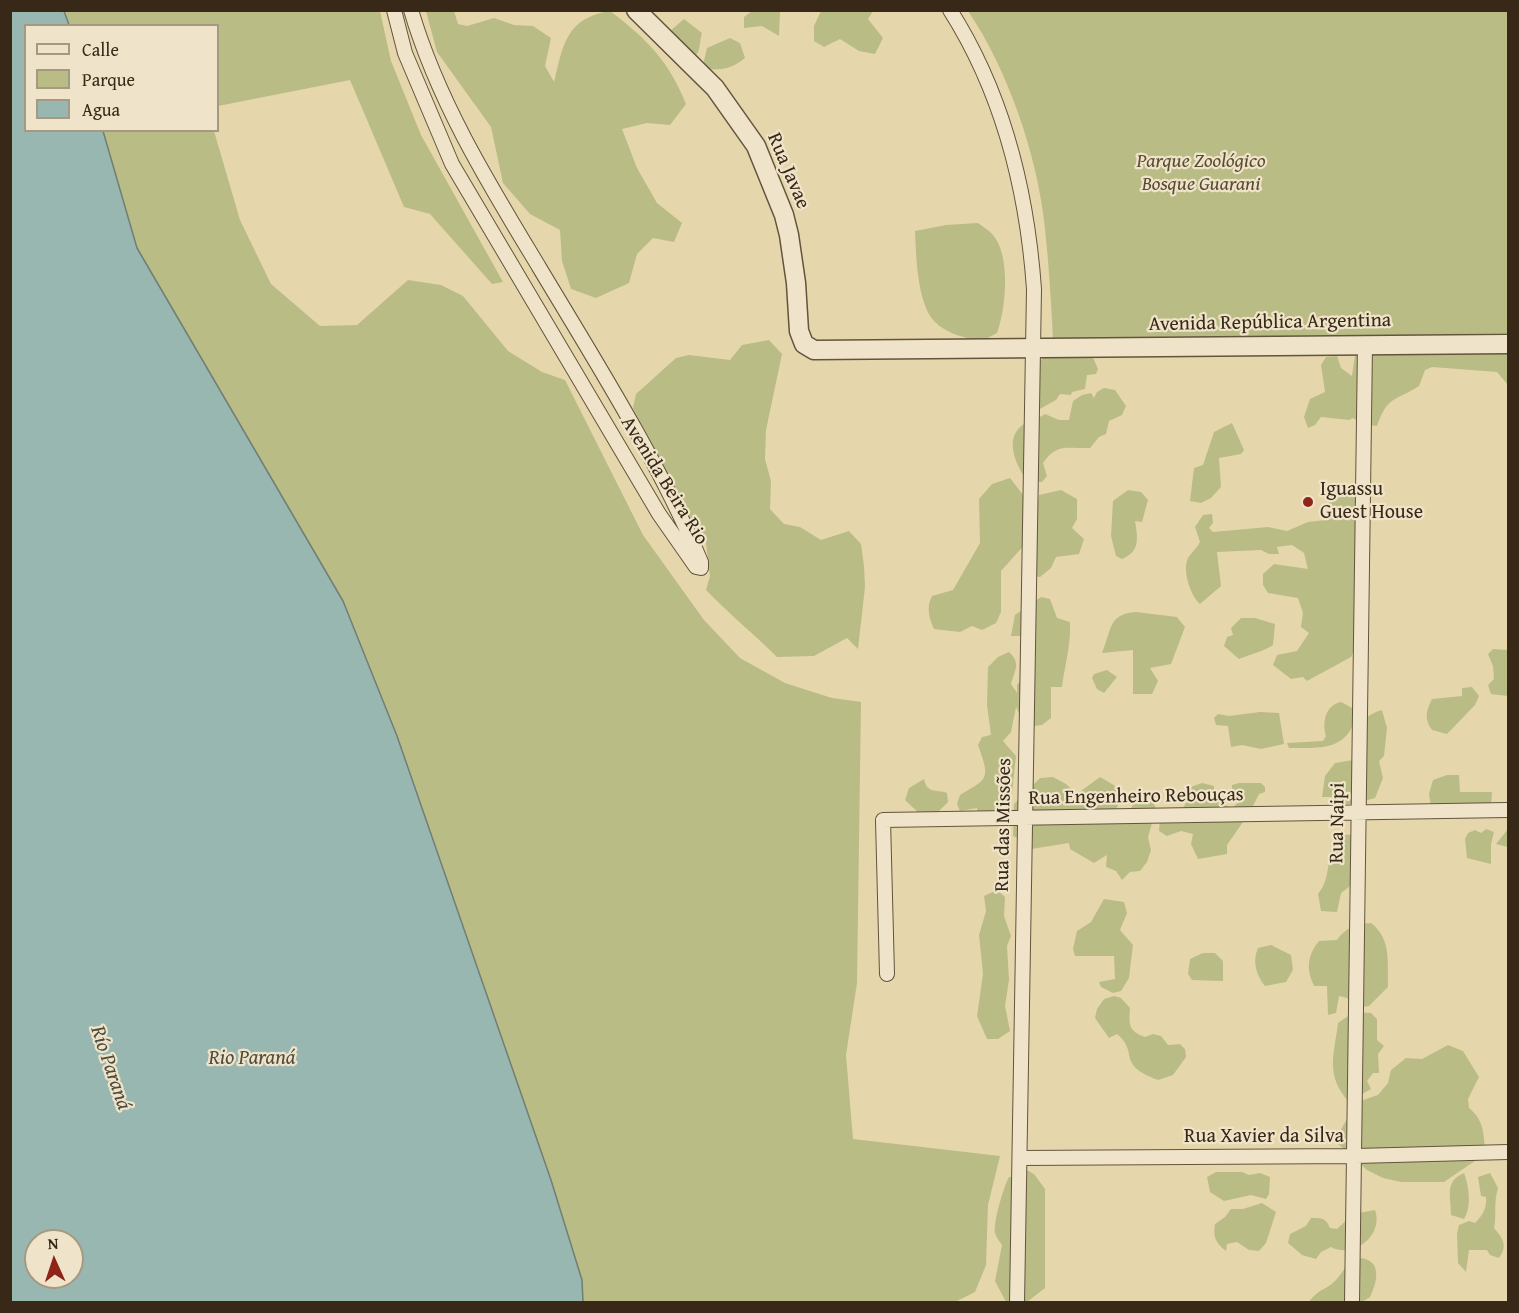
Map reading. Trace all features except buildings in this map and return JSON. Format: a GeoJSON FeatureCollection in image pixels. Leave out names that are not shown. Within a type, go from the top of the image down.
{"type":"FeatureCollection","features":[{"type":"Feature","properties":{"kind":"street","name":"Avenida Beira Rio"},"geometry":{"type":"LineString","coordinates":[[394,10],[405,53],[452,164],[659,514],[696,567],[701,568],[677,507],[646,444],[493,191],[463,135],[419,36],[411,10]]}},
{"type":"Feature","properties":{"kind":"street","name":"Rua Javae"},"geometry":{"type":"LineString","coordinates":[[636,10],[715,88],[756,146],[784,215],[789,235],[796,283],[799,331],[804,344],[814,350]]}},
{"type":"Feature","properties":{"kind":"street"},"geometry":{"type":"LineString","coordinates":[[950,10],[986,78],[1008,134],[1022,187],[1030,234],[1033,278],[1032,348]]}},
{"type":"Feature","properties":{"kind":"street","name":"Avenida República Argentina"},"geometry":{"type":"LineString","coordinates":[[814,350],[1509,344]]}},
{"type":"Feature","properties":{"kind":"street","name":"Rua Naipi"},"geometry":{"type":"LineString","coordinates":[[1352,1302],[1356,1156],[1358,811],[1365,345]]}},
{"type":"Feature","properties":{"kind":"street","name":"Rua das Missões"},"geometry":{"type":"LineString","coordinates":[[1017,1302],[1032,348]]}},
{"type":"Feature","properties":{"kind":"street","name":"Rua Engenheiro Rebouças"},"geometry":{"type":"LineString","coordinates":[[887,974],[884,820],[1024,820],[1358,811],[1509,810]]}},
{"type":"Feature","properties":{"kind":"street","name":"Rua Xavier da Silva"},"geometry":{"type":"LineString","coordinates":[[1020,1158],[1356,1156],[1509,1152]]}},
{"type":"Feature","properties":{"kind":"green space"},"geometry":{"type":"Polygon","coordinates":[[[64,11],[380,11],[391,61],[421,135],[503,282],[492,284],[430,214],[404,207],[350,80],[219,106],[219,24],[69,24],[64,11]]]}},
{"type":"Feature","properties":{"kind":"green space"},"geometry":{"type":"Polygon","coordinates":[[[426,11],[454,11],[458,24],[467,26],[494,18],[514,25],[533,26],[551,38],[545,66],[554,82],[564,45],[575,27],[584,20],[610,11],[635,31],[664,63],[686,104],[670,125],[647,123],[622,129],[637,168],[657,203],[682,223],[674,242],[653,238],[637,254],[629,283],[596,298],[571,289],[562,261],[560,230],[530,214],[503,183],[491,127],[437,52],[426,11]]]}},
{"type":"Feature","properties":{"kind":"green space"},"geometry":{"type":"Polygon","coordinates":[[[752,11],[780,11],[779,36],[762,26],[744,28],[744,17],[752,11]]]}},
{"type":"Feature","properties":{"kind":"green space"},"geometry":{"type":"Polygon","coordinates":[[[821,11],[873,11],[868,19],[883,38],[875,54],[859,51],[840,39],[824,47],[814,41],[814,26],[821,11]]]}},
{"type":"Feature","properties":{"kind":"green space","name":"Parque Zoológico Bosque Guarani"},"geometry":{"type":"Polygon","coordinates":[[[968,11],[1508,11],[1508,333],[1406,335],[1407,337],[1463,335],[1490,345],[1508,344],[1508,385],[1497,372],[1432,367],[1425,370],[1419,386],[1389,404],[1377,426],[1362,424],[1353,418],[1349,420],[1321,417],[1315,425],[1308,428],[1304,417],[1310,399],[1325,392],[1321,365],[1326,357],[1337,356],[1341,368],[1352,376],[1356,348],[1368,335],[1053,339],[1045,229],[1036,173],[1008,87],[983,34],[968,11]]]}},
{"type":"Feature","properties":{"kind":"green space"},"geometry":{"type":"Polygon","coordinates":[[[684,19],[702,33],[698,52],[689,62],[684,63],[669,56],[663,45],[669,32],[684,19]]]}},
{"type":"Feature","properties":{"kind":"green space"},"geometry":{"type":"Polygon","coordinates":[[[730,38],[740,43],[745,58],[725,68],[702,69],[707,48],[730,38]]]}},
{"type":"Feature","properties":{"kind":"green space"},"geometry":{"type":"Polygon","coordinates":[[[103,132],[214,132],[240,220],[271,284],[320,326],[357,325],[408,280],[441,285],[463,296],[508,351],[542,372],[565,380],[643,535],[704,620],[740,658],[785,683],[832,698],[861,702],[857,983],[846,1055],[853,1139],[1000,1156],[988,1205],[986,1265],[975,1292],[955,1302],[583,1302],[582,1280],[551,1180],[397,736],[343,601],[137,248],[103,132]]]}},
{"type":"Feature","properties":{"kind":"green space"},"geometry":{"type":"Polygon","coordinates":[[[978,223],[991,233],[999,244],[1005,269],[1003,311],[997,333],[982,341],[945,330],[929,314],[921,292],[915,231],[946,225],[978,223]]]}},
{"type":"Feature","properties":{"kind":"green space"},"geometry":{"type":"Polygon","coordinates":[[[769,340],[782,354],[766,430],[765,459],[771,481],[770,509],[784,524],[800,527],[821,540],[849,531],[861,544],[865,587],[858,649],[847,638],[814,656],[777,657],[706,590],[710,576],[706,543],[687,517],[633,408],[636,394],[676,358],[689,355],[730,360],[742,345],[769,340]]]}},
{"type":"Feature","properties":{"kind":"green space"},"geometry":{"type":"Polygon","coordinates":[[[1090,351],[1098,369],[1096,374],[1087,375],[1085,389],[1072,392],[1071,395],[1060,394],[1056,400],[1038,410],[1037,377],[1041,360],[1057,354],[1090,351]]]}},
{"type":"Feature","properties":{"kind":"green space"},"geometry":{"type":"Polygon","coordinates":[[[1104,388],[1115,390],[1126,406],[1122,415],[1109,421],[1106,434],[1099,437],[1090,448],[1064,448],[1053,452],[1043,463],[1047,476],[1042,482],[1028,482],[1014,455],[1015,433],[1025,423],[1045,414],[1059,420],[1069,420],[1073,401],[1082,395],[1091,393],[1094,398],[1097,392],[1104,388]]]}},
{"type":"Feature","properties":{"kind":"green space"},"geometry":{"type":"Polygon","coordinates":[[[1232,423],[1244,450],[1241,454],[1219,458],[1221,487],[1211,498],[1201,503],[1190,501],[1194,468],[1203,465],[1214,432],[1232,423]]]}},
{"type":"Feature","properties":{"kind":"green space"},"geometry":{"type":"Polygon","coordinates":[[[1010,478],[1027,500],[1034,528],[1039,495],[1061,490],[1077,499],[1077,519],[1072,528],[1084,539],[1079,554],[1056,557],[1051,568],[1040,577],[1032,576],[1027,542],[1001,571],[1001,612],[996,623],[982,630],[972,626],[960,632],[934,629],[929,612],[932,596],[953,590],[980,543],[979,499],[992,484],[1010,478]]]}},
{"type":"Feature","properties":{"kind":"green space"},"geometry":{"type":"Polygon","coordinates":[[[1348,488],[1360,491],[1356,646],[1351,657],[1307,681],[1303,677],[1291,679],[1273,665],[1277,655],[1297,651],[1309,633],[1301,627],[1303,613],[1298,598],[1268,593],[1263,585],[1263,574],[1274,564],[1308,569],[1304,553],[1292,545],[1277,547],[1279,554],[1269,554],[1261,550],[1217,552],[1221,586],[1200,604],[1190,589],[1186,569],[1188,558],[1200,542],[1195,527],[1203,515],[1212,514],[1213,523],[1209,528],[1213,532],[1268,527],[1287,531],[1308,522],[1326,520],[1330,499],[1338,498],[1348,488]]]}},
{"type":"Feature","properties":{"kind":"green space"},"geometry":{"type":"Polygon","coordinates":[[[1128,490],[1141,492],[1148,500],[1142,522],[1135,521],[1137,539],[1135,548],[1122,559],[1116,556],[1111,536],[1113,501],[1128,490]]]}},
{"type":"Feature","properties":{"kind":"green space"},"geometry":{"type":"Polygon","coordinates":[[[1041,597],[1050,599],[1057,618],[1070,622],[1069,647],[1062,687],[1051,687],[1051,718],[1042,725],[1026,727],[1016,707],[1011,732],[1003,741],[1016,756],[1012,793],[1000,813],[978,817],[977,808],[960,811],[957,804],[960,795],[977,785],[984,776],[984,765],[978,745],[982,737],[991,735],[987,705],[988,667],[998,657],[1009,652],[1016,663],[1011,684],[1017,693],[1017,685],[1022,679],[1024,636],[1011,636],[1015,615],[1041,597]]]}},
{"type":"Feature","properties":{"kind":"green space"},"geometry":{"type":"Polygon","coordinates":[[[1136,612],[1177,617],[1185,627],[1171,664],[1150,668],[1158,681],[1152,694],[1133,694],[1133,650],[1102,653],[1112,624],[1120,616],[1136,612]]]}},
{"type":"Feature","properties":{"kind":"green space"},"geometry":{"type":"Polygon","coordinates":[[[1241,618],[1255,618],[1275,624],[1273,645],[1239,659],[1224,646],[1227,637],[1233,635],[1231,628],[1241,618]]]}},
{"type":"Feature","properties":{"kind":"green space"},"geometry":{"type":"Polygon","coordinates":[[[1493,649],[1508,650],[1508,696],[1491,694],[1488,685],[1494,679],[1493,666],[1488,654],[1493,649]]]}},
{"type":"Feature","properties":{"kind":"green space"},"geometry":{"type":"Polygon","coordinates":[[[1107,670],[1117,677],[1104,693],[1097,689],[1092,678],[1094,674],[1107,670]]]}},
{"type":"Feature","properties":{"kind":"green space"},"geometry":{"type":"Polygon","coordinates":[[[1472,687],[1479,696],[1475,705],[1447,734],[1432,730],[1427,715],[1432,699],[1462,696],[1462,688],[1472,687]]]}},
{"type":"Feature","properties":{"kind":"green space"},"geometry":{"type":"Polygon","coordinates":[[[1341,702],[1358,711],[1348,734],[1341,740],[1324,747],[1289,748],[1287,743],[1323,741],[1326,736],[1324,726],[1326,715],[1331,707],[1341,702]]]}},
{"type":"Feature","properties":{"kind":"green space"},"geometry":{"type":"Polygon","coordinates":[[[1382,710],[1387,728],[1384,756],[1379,761],[1383,778],[1375,798],[1368,800],[1358,797],[1353,804],[1346,805],[1340,797],[1322,797],[1325,776],[1335,763],[1353,760],[1357,735],[1362,723],[1373,713],[1382,710]]]}},
{"type":"Feature","properties":{"kind":"green space"},"geometry":{"type":"Polygon","coordinates":[[[1260,712],[1279,713],[1284,744],[1261,749],[1242,745],[1231,747],[1228,726],[1216,725],[1214,718],[1218,714],[1229,716],[1260,712]]]}},
{"type":"Feature","properties":{"kind":"green space"},"geometry":{"type":"Polygon","coordinates":[[[1447,775],[1459,775],[1460,792],[1492,792],[1491,807],[1431,808],[1429,794],[1433,780],[1447,775]]]}},
{"type":"Feature","properties":{"kind":"green space"},"geometry":{"type":"Polygon","coordinates":[[[1053,777],[1066,784],[1077,794],[1100,777],[1117,787],[1120,799],[1117,808],[1121,813],[1131,808],[1137,799],[1153,801],[1156,809],[1148,837],[1151,850],[1147,862],[1140,871],[1130,872],[1122,880],[1116,871],[1106,867],[1107,855],[1094,863],[1070,849],[1069,843],[1031,849],[1029,843],[1013,836],[1014,804],[1040,778],[1053,777]]]}},
{"type":"Feature","properties":{"kind":"green space"},"geometry":{"type":"Polygon","coordinates":[[[924,779],[930,789],[947,793],[948,802],[935,815],[922,816],[905,800],[909,788],[924,779]]]}},
{"type":"Feature","properties":{"kind":"green space"},"geometry":{"type":"Polygon","coordinates":[[[1202,783],[1214,786],[1214,800],[1236,810],[1243,822],[1227,845],[1227,854],[1198,859],[1191,844],[1193,834],[1181,831],[1167,836],[1159,831],[1160,819],[1179,812],[1187,801],[1191,787],[1202,783]]]}},
{"type":"Feature","properties":{"kind":"green space"},"geometry":{"type":"Polygon","coordinates":[[[1261,783],[1265,787],[1265,792],[1259,794],[1252,808],[1239,809],[1234,806],[1239,802],[1237,796],[1232,796],[1232,785],[1261,783]]]}},
{"type":"Feature","properties":{"kind":"green space"},"geometry":{"type":"Polygon","coordinates":[[[1486,829],[1494,832],[1491,844],[1491,864],[1467,858],[1465,839],[1468,833],[1475,830],[1481,833],[1486,829]]]}},
{"type":"Feature","properties":{"kind":"green space"},"geometry":{"type":"Polygon","coordinates":[[[1508,829],[1508,847],[1496,844],[1508,829]]]}},
{"type":"Feature","properties":{"kind":"green space"},"geometry":{"type":"Polygon","coordinates":[[[1338,834],[1352,835],[1353,881],[1341,893],[1337,912],[1321,911],[1318,894],[1323,887],[1331,851],[1338,834]]]}},
{"type":"Feature","properties":{"kind":"green space"},"geometry":{"type":"Polygon","coordinates":[[[997,890],[1005,897],[1004,916],[1011,936],[1007,946],[1009,980],[1005,1006],[1010,1031],[998,1039],[987,1039],[977,1016],[983,974],[979,935],[986,911],[984,896],[997,890]]]}},
{"type":"Feature","properties":{"kind":"green space"},"geometry":{"type":"Polygon","coordinates":[[[1104,899],[1124,902],[1127,913],[1120,930],[1133,945],[1129,978],[1121,991],[1113,993],[1101,987],[1099,982],[1115,979],[1114,956],[1075,956],[1073,949],[1077,931],[1091,922],[1104,899]]]}},
{"type":"Feature","properties":{"kind":"green space"},"geometry":{"type":"Polygon","coordinates":[[[1371,923],[1378,929],[1385,944],[1388,961],[1388,987],[1369,1006],[1355,1008],[1347,998],[1339,996],[1336,1013],[1328,1015],[1327,986],[1314,986],[1310,974],[1309,963],[1312,952],[1319,941],[1337,940],[1351,927],[1371,923]]]}},
{"type":"Feature","properties":{"kind":"green space"},"geometry":{"type":"Polygon","coordinates":[[[1271,945],[1291,955],[1293,970],[1286,982],[1265,986],[1257,973],[1255,958],[1258,948],[1271,945]]]}},
{"type":"Feature","properties":{"kind":"green space"},"geometry":{"type":"Polygon","coordinates":[[[1203,953],[1215,953],[1223,961],[1223,981],[1192,980],[1188,974],[1190,959],[1203,953]]]}},
{"type":"Feature","properties":{"kind":"green space"},"geometry":{"type":"Polygon","coordinates":[[[1114,996],[1121,998],[1130,1008],[1130,1023],[1135,1032],[1145,1037],[1153,1034],[1161,1036],[1168,1045],[1180,1044],[1185,1049],[1186,1057],[1173,1075],[1158,1080],[1145,1074],[1132,1063],[1124,1041],[1117,1034],[1109,1038],[1095,1018],[1097,1009],[1104,999],[1114,996]]]}},
{"type":"Feature","properties":{"kind":"green space"},"geometry":{"type":"Polygon","coordinates":[[[1354,1012],[1371,1013],[1377,1019],[1377,1040],[1384,1046],[1378,1054],[1379,1073],[1373,1073],[1367,1081],[1371,1089],[1349,1102],[1337,1083],[1333,1055],[1338,1023],[1354,1012]]]}},
{"type":"Feature","properties":{"kind":"green space"},"geometry":{"type":"Polygon","coordinates":[[[1448,1045],[1463,1051],[1479,1077],[1468,1099],[1469,1108],[1478,1118],[1482,1128],[1485,1154],[1444,1182],[1401,1182],[1383,1178],[1367,1170],[1337,1143],[1340,1131],[1357,1102],[1378,1095],[1388,1083],[1391,1070],[1406,1058],[1422,1059],[1448,1045]]]}},
{"type":"Feature","properties":{"kind":"green space"},"geometry":{"type":"Polygon","coordinates":[[[1025,1169],[1034,1174],[1045,1189],[1045,1288],[1027,1302],[1006,1302],[995,1281],[1002,1245],[995,1233],[996,1221],[1009,1177],[1021,1177],[1025,1169]]]}},
{"type":"Feature","properties":{"kind":"green space"},"geometry":{"type":"Polygon","coordinates":[[[1216,1172],[1242,1172],[1249,1175],[1260,1173],[1270,1177],[1269,1194],[1266,1199],[1251,1195],[1224,1201],[1210,1192],[1207,1177],[1216,1172]]]}},
{"type":"Feature","properties":{"kind":"green space"},"geometry":{"type":"Polygon","coordinates":[[[1464,1173],[1469,1196],[1467,1214],[1464,1219],[1451,1215],[1450,1190],[1454,1181],[1464,1173]]]}},
{"type":"Feature","properties":{"kind":"green space"},"geometry":{"type":"Polygon","coordinates":[[[1490,1173],[1498,1188],[1494,1228],[1504,1246],[1499,1258],[1490,1255],[1487,1250],[1469,1250],[1466,1272],[1458,1263],[1459,1225],[1469,1221],[1475,1223],[1482,1214],[1486,1205],[1486,1197],[1481,1196],[1478,1177],[1490,1173]]]}},
{"type":"Feature","properties":{"kind":"green space"},"geometry":{"type":"Polygon","coordinates":[[[1262,1203],[1276,1212],[1266,1243],[1259,1251],[1249,1250],[1237,1242],[1227,1244],[1226,1251],[1222,1248],[1216,1239],[1215,1224],[1231,1209],[1243,1209],[1262,1203]]]}},
{"type":"Feature","properties":{"kind":"green space"},"geometry":{"type":"Polygon","coordinates":[[[1375,1210],[1377,1219],[1375,1228],[1371,1236],[1357,1247],[1340,1250],[1331,1247],[1321,1252],[1316,1259],[1302,1255],[1288,1243],[1290,1234],[1306,1226],[1311,1218],[1323,1219],[1330,1228],[1337,1229],[1353,1214],[1375,1210]]]}},
{"type":"Feature","properties":{"kind":"green space"},"geometry":{"type":"Polygon","coordinates":[[[1360,1258],[1372,1263],[1375,1268],[1375,1285],[1370,1297],[1362,1302],[1309,1302],[1316,1294],[1335,1281],[1349,1264],[1360,1258]]]}},
{"type":"Feature","properties":{"kind":"water","name":"Rio Paraná"},"geometry":{"type":"Polygon","coordinates":[[[10,11],[64,11],[69,24],[24,24],[24,132],[103,132],[137,248],[343,601],[397,736],[551,1180],[582,1280],[583,1302],[11,1302],[10,11]]]}},
{"type":"Feature","properties":{"kind":"place","name":"Iguassu Guest House"},"geometry":{"type":"Point","coordinates":[1308,502]}},
{"type":"Feature","properties":{"kind":"water label","name":"Río Paraná"},"geometry":{"type":"Point","coordinates":[110,1068]}}]}
